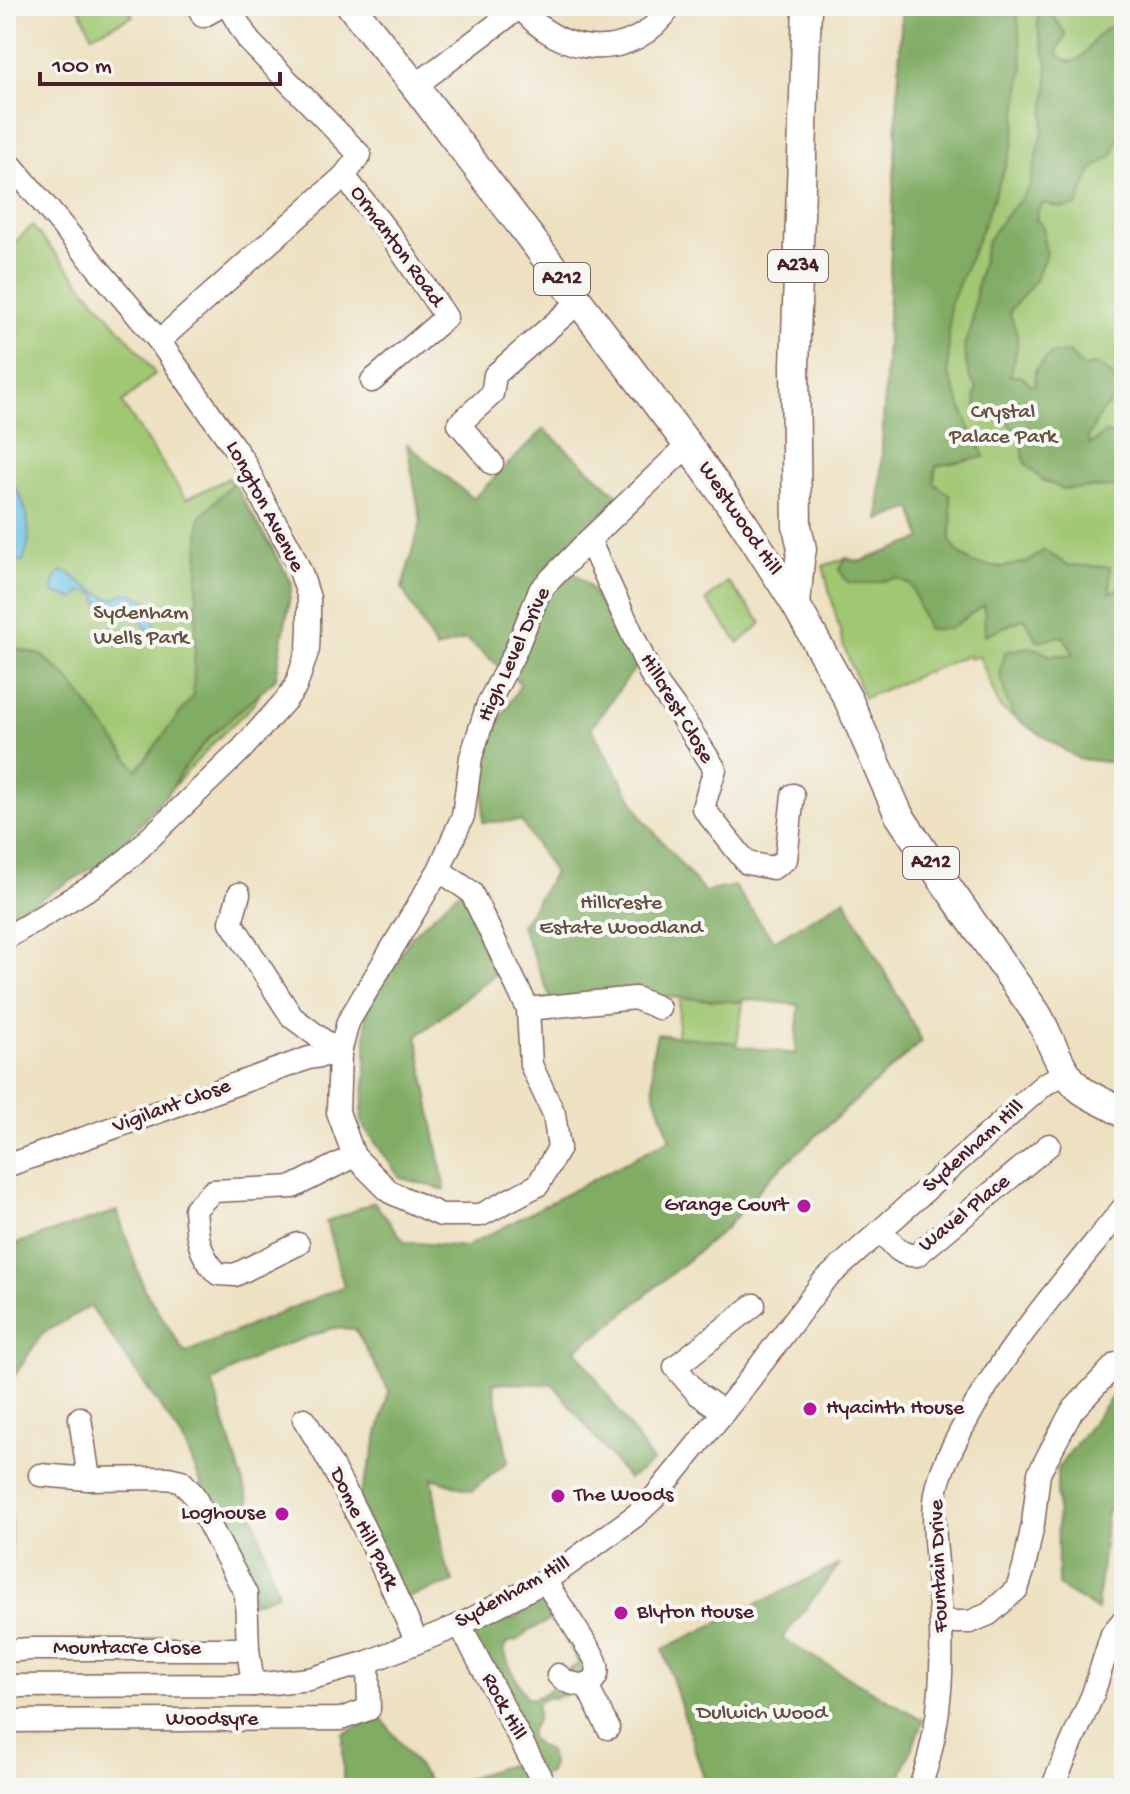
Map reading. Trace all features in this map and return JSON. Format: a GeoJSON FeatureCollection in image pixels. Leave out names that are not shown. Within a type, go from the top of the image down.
{"type":"FeatureCollection","features":[{"type":"Feature","properties":{"kind":"main road","name":"Westwood Hill"},"geometry":{"type":"LineString","coordinates":[[351,6],[688,445],[769,561],[848,699],[899,815],[1037,1014],[1066,1073],[1081,1090],[1124,1114]]}},
{"type":"Feature","properties":{"kind":"main road","name":"A234"},"geometry":{"type":"LineString","coordinates":[[796,605],[800,537],[795,366],[807,6]]}},
{"type":"Feature","properties":{"kind":"main road","name":"A234"},"geometry":{"type":"LineString","coordinates":[[800,537],[808,570],[812,633]]}},
{"type":"Feature","properties":{"kind":"main road"},"geometry":{"type":"LineString","coordinates":[[769,561],[800,537]]}},
{"type":"Feature","properties":{"kind":"main road"},"geometry":{"type":"LineString","coordinates":[[1066,1073],[1088,1071],[1124,1091]]}},
{"type":"Feature","properties":{"kind":"street","name":"Ormanton Road"},"geometry":{"type":"LineString","coordinates":[[159,341],[344,176],[360,155],[249,41],[228,6]]}},
{"type":"Feature","properties":{"kind":"street"},"geometry":{"type":"LineString","coordinates":[[415,86],[520,7],[534,23],[560,41],[607,48],[627,43],[648,32],[671,6]]}},
{"type":"Feature","properties":{"kind":"street","name":"Longton Avenue"},"geometry":{"type":"LineString","coordinates":[[6,159],[159,341],[243,460],[289,546],[309,598],[308,649],[296,686],[285,701],[241,750],[130,857],[96,884],[6,938]]}},
{"type":"Feature","properties":{"kind":"street","name":"Ormanton Road"},"geometry":{"type":"LineString","coordinates":[[344,176],[393,239],[446,317],[372,381]]}},
{"type":"Feature","properties":{"kind":"street"},"geometry":{"type":"LineString","coordinates":[[492,463],[459,424],[492,394],[495,375],[579,302]]}},
{"type":"Feature","properties":{"kind":"street","name":"High Level Drive"},"geometry":{"type":"LineString","coordinates":[[439,870],[471,892],[528,1009],[531,1065],[554,1114],[559,1148],[538,1185],[481,1215],[441,1215],[390,1192],[354,1156],[338,1112],[340,1053],[348,1022],[439,870],[463,816],[471,757],[488,704],[515,652],[540,590],[688,445]]}},
{"type":"Feature","properties":{"kind":"street","name":"Hillcrest Close"},"geometry":{"type":"LineString","coordinates":[[589,540],[652,677],[715,769],[703,808],[747,863],[773,868],[786,859],[793,795]]}},
{"type":"Feature","properties":{"kind":"street"},"geometry":{"type":"LineString","coordinates":[[239,894],[231,922],[292,1017],[340,1053]]}},
{"type":"Feature","properties":{"kind":"street"},"geometry":{"type":"LineString","coordinates":[[528,1009],[635,998],[659,1008]]}},
{"type":"Feature","properties":{"kind":"street","name":"Vigilant Close"},"geometry":{"type":"LineString","coordinates":[[6,1166],[309,1058],[340,1053]]}},
{"type":"Feature","properties":{"kind":"street","name":"Sydenham Hill"},"geometry":{"type":"LineString","coordinates":[[6,1686],[253,1685],[309,1679],[368,1662],[460,1625],[545,1581],[635,1516],[653,1499],[823,1282],[1032,1095],[1066,1073]]}},
{"type":"Feature","properties":{"kind":"street","name":"Wavel Place"},"geometry":{"type":"LineString","coordinates":[[881,1230],[899,1251],[905,1255],[917,1255],[1049,1145]]}},
{"type":"Feature","properties":{"kind":"street"},"geometry":{"type":"LineString","coordinates":[[298,1244],[235,1275],[218,1274],[207,1264],[197,1239],[195,1209],[213,1191],[293,1187],[354,1156]]}},
{"type":"Feature","properties":{"kind":"street","name":"Fountain Drive"},"geometry":{"type":"LineString","coordinates":[[920,1788],[938,1722],[942,1676],[935,1515],[936,1494],[943,1469],[981,1392],[1024,1332],[1124,1207]]}},
{"type":"Feature","properties":{"kind":"street"},"geometry":{"type":"LineString","coordinates":[[724,1412],[698,1394],[675,1367],[754,1305]]}},
{"type":"Feature","properties":{"kind":"street"},"geometry":{"type":"LineString","coordinates":[[942,1622],[970,1622],[989,1614],[1017,1589],[1030,1539],[1039,1473],[1072,1411],[1116,1364]]}},
{"type":"Feature","properties":{"kind":"street"},"geometry":{"type":"LineString","coordinates":[[80,1418],[89,1479]]}},
{"type":"Feature","properties":{"kind":"street","name":"Dome Hill Park"},"geometry":{"type":"LineString","coordinates":[[304,1419],[357,1512],[417,1642]]}},
{"type":"Feature","properties":{"kind":"street"},"geometry":{"type":"LineString","coordinates":[[40,1475],[89,1479],[168,1478],[181,1481],[193,1494],[246,1594],[253,1685]]}},
{"type":"Feature","properties":{"kind":"street"},"geometry":{"type":"LineString","coordinates":[[545,1581],[598,1664],[597,1675],[586,1684],[572,1685],[558,1675]]}},
{"type":"Feature","properties":{"kind":"street"},"geometry":{"type":"LineString","coordinates":[[1052,1788],[1093,1694],[1112,1634],[1124,1619]]}},
{"type":"Feature","properties":{"kind":"street","name":"Rock Hill"},"geometry":{"type":"LineString","coordinates":[[460,1625],[546,1788]]}},
{"type":"Feature","properties":{"kind":"street","name":"Mountacre Close"},"geometry":{"type":"LineString","coordinates":[[6,1651],[248,1649]]}},
{"type":"Feature","properties":{"kind":"street","name":"Woodsyre"},"geometry":{"type":"LineString","coordinates":[[6,1721],[341,1719],[369,1709],[368,1662]]}},
{"type":"Feature","properties":{"kind":"street"},"geometry":{"type":"LineString","coordinates":[[586,1684],[608,1728]]}},
{"type":"Feature","properties":{"kind":"green space"},"geometry":{"type":"Polygon","coordinates":[[[128,6],[133,16],[92,35],[79,8],[128,6]]]}},
{"type":"Feature","properties":{"kind":"green space","name":"Crystal Palace Park"},"geometry":{"type":"Polygon","coordinates":[[[902,6],[1124,6],[1124,759],[1111,762],[1079,759],[1000,708],[979,656],[970,659],[968,655],[864,698],[844,647],[823,566],[846,558],[859,562],[922,539],[912,508],[879,520],[902,6]]]}},
{"type":"Feature","properties":{"kind":"green space"},"geometry":{"type":"Polygon","coordinates":[[[902,6],[1015,6],[1017,12],[1023,65],[1013,145],[950,305],[948,373],[970,429],[985,457],[936,466],[934,483],[950,495],[950,540],[958,552],[972,563],[1002,567],[1028,562],[1044,550],[1068,565],[1110,567],[1110,592],[1124,587],[1124,759],[1111,762],[1079,759],[1015,718],[1000,672],[1005,652],[1028,647],[1049,655],[1073,655],[1063,636],[1037,641],[1025,618],[985,635],[984,605],[949,629],[927,629],[911,585],[898,578],[864,584],[848,582],[839,570],[846,558],[859,562],[922,539],[912,508],[879,520],[902,6]]]}},
{"type":"Feature","properties":{"kind":"green space"},"geometry":{"type":"Polygon","coordinates":[[[1043,11],[1051,13],[1066,35],[1057,53],[1066,60],[1080,58],[1104,30],[1112,27],[1124,31],[1124,135],[1115,146],[1114,154],[1092,170],[1077,206],[1063,208],[1044,203],[1038,210],[1036,220],[1043,228],[1047,253],[1034,282],[1010,314],[1017,334],[1017,348],[1010,376],[1021,376],[1035,385],[1035,371],[1045,359],[1052,354],[1070,352],[1084,367],[1097,364],[1113,376],[1121,393],[1101,413],[1088,436],[1090,445],[1105,433],[1124,438],[1124,485],[1116,487],[1062,489],[1042,480],[1024,462],[1023,450],[1009,424],[979,414],[975,401],[977,388],[967,367],[964,345],[971,329],[987,242],[1030,185],[1042,135],[1048,81],[1047,62],[1038,29],[1038,14],[1043,11]]]}},
{"type":"Feature","properties":{"kind":"green space","name":"Sydenham Wells Park"},"geometry":{"type":"Polygon","coordinates":[[[32,226],[155,374],[122,403],[186,499],[229,478],[273,549],[288,586],[289,607],[278,654],[267,683],[252,706],[172,788],[6,916],[6,250],[32,226]]]}},
{"type":"Feature","properties":{"kind":"green space","name":"Hillcreste Estate Woodland"},"geometry":{"type":"Polygon","coordinates":[[[544,429],[622,499],[560,561],[589,586],[638,664],[591,728],[644,820],[704,892],[734,886],[774,941],[845,899],[922,1041],[769,1178],[726,1228],[603,1331],[576,1349],[653,1462],[628,1479],[553,1384],[493,1383],[508,1461],[472,1491],[432,1478],[445,1563],[454,1582],[403,1599],[358,1500],[389,1391],[355,1329],[333,1328],[265,1352],[212,1382],[278,1594],[253,1603],[182,1438],[90,1306],[42,1334],[6,1389],[6,1247],[117,1211],[144,1289],[185,1353],[344,1286],[326,1222],[374,1202],[405,1242],[466,1247],[670,1139],[654,1092],[652,1056],[657,1034],[737,1043],[737,1046],[795,1054],[799,1005],[637,993],[552,1001],[521,926],[554,873],[521,821],[483,822],[486,742],[521,684],[466,639],[436,649],[402,588],[421,522],[407,444],[473,499],[544,429]]]}},
{"type":"Feature","properties":{"kind":"green space"},"geometry":{"type":"Polygon","coordinates":[[[233,482],[292,583],[276,678],[210,737],[180,773],[172,788],[113,856],[6,919],[6,646],[41,655],[68,678],[137,770],[193,696],[200,518],[233,482]]]}},
{"type":"Feature","properties":{"kind":"green space"},"geometry":{"type":"Polygon","coordinates":[[[728,582],[762,623],[739,643],[706,600],[728,582]]]}},
{"type":"Feature","properties":{"kind":"green space"},"geometry":{"type":"Polygon","coordinates":[[[468,883],[503,968],[417,1036],[445,1190],[400,1178],[361,1122],[366,1075],[366,1003],[413,935],[468,883]]]}},
{"type":"Feature","properties":{"kind":"green space"},"geometry":{"type":"Polygon","coordinates":[[[680,998],[743,1002],[737,1043],[677,1036],[680,998]]]}},
{"type":"Feature","properties":{"kind":"green space"},"geometry":{"type":"Polygon","coordinates":[[[1124,1381],[1124,1492],[1107,1512],[1097,1610],[1058,1586],[1057,1469],[1124,1381]]]}},
{"type":"Feature","properties":{"kind":"green space"},"geometry":{"type":"Polygon","coordinates":[[[6,1476],[10,1496],[11,1581],[6,1581],[6,1476]]]}},
{"type":"Feature","properties":{"kind":"green space","name":"Dulwich Wood"},"geometry":{"type":"Polygon","coordinates":[[[840,1564],[782,1639],[923,1720],[896,1788],[707,1788],[663,1649],[840,1564]]]}},
{"type":"Feature","properties":{"kind":"green space"},"geometry":{"type":"Polygon","coordinates":[[[541,1600],[550,1607],[589,1669],[587,1675],[578,1679],[564,1672],[579,1664],[552,1615],[520,1639],[509,1642],[504,1649],[509,1666],[526,1697],[534,1699],[559,1684],[570,1693],[548,1697],[537,1703],[537,1720],[530,1731],[530,1738],[549,1751],[552,1765],[549,1773],[536,1778],[524,1764],[524,1750],[509,1722],[507,1709],[513,1706],[497,1671],[490,1671],[471,1636],[492,1624],[516,1619],[530,1602],[541,1600]]]}},
{"type":"Feature","properties":{"kind":"green space"},"geometry":{"type":"Polygon","coordinates":[[[380,1716],[434,1788],[343,1788],[343,1734],[380,1716]]]}},
{"type":"Feature","properties":{"kind":"green space"},"geometry":{"type":"Polygon","coordinates":[[[516,1763],[530,1788],[434,1788],[516,1763]]]}},
{"type":"Feature","properties":{"kind":"water"},"geometry":{"type":"Polygon","coordinates":[[[6,475],[21,497],[28,521],[28,547],[22,562],[6,559],[6,475]]]}},
{"type":"Feature","properties":{"kind":"water"},"geometry":{"type":"Polygon","coordinates":[[[62,571],[108,598],[131,593],[147,600],[152,609],[157,636],[134,614],[105,611],[97,595],[90,592],[82,592],[74,599],[53,592],[55,580],[62,571]]]}},
{"type":"Feature","properties":{"kind":"place","name":"Grange Court"},"geometry":{"type":"Point","coordinates":[804,1206]}},
{"type":"Feature","properties":{"kind":"place","name":"Hyacinth House"},"geometry":{"type":"Point","coordinates":[810,1409]}},
{"type":"Feature","properties":{"kind":"place","name":"The Woods"},"geometry":{"type":"Point","coordinates":[558,1496]}},
{"type":"Feature","properties":{"kind":"place","name":"Loghouse"},"geometry":{"type":"Point","coordinates":[282,1514]}},
{"type":"Feature","properties":{"kind":"place","name":"Blyton House"},"geometry":{"type":"Point","coordinates":[621,1613]}}]}
